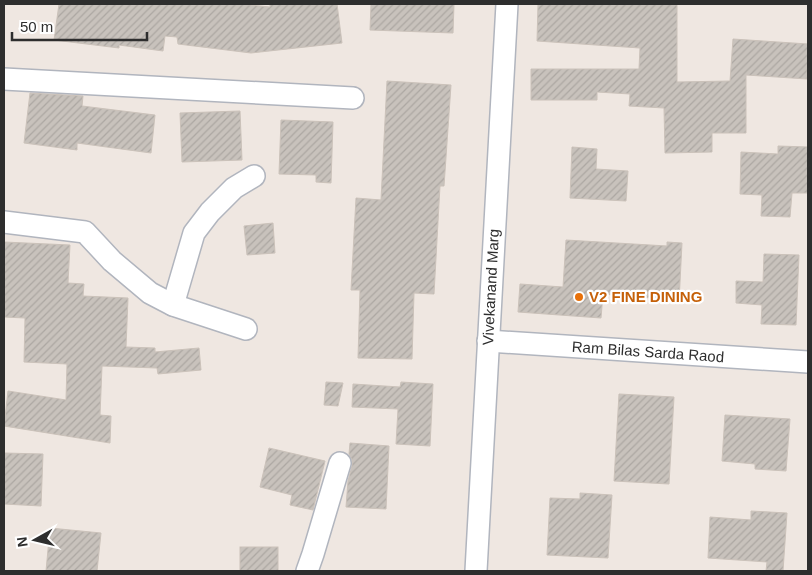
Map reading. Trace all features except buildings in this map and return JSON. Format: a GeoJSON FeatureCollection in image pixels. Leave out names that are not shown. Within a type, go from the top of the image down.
{"type":"FeatureCollection","features":[{"type":"Feature","properties":{"kind":"street","name":"Vivekanand Marg"},"geometry":{"type":"LineString","coordinates":[[476,571],[507,4]]}},
{"type":"Feature","properties":{"kind":"street"},"geometry":{"type":"LineString","coordinates":[[4,78],[353,98]]}},
{"type":"Feature","properties":{"kind":"street"},"geometry":{"type":"LineString","coordinates":[[173,305],[194,233],[210,212],[234,188],[254,176]]}},
{"type":"Feature","properties":{"kind":"street"},"geometry":{"type":"LineString","coordinates":[[4,222],[86,232],[112,262],[150,293],[173,305],[246,329]]}},
{"type":"Feature","properties":{"kind":"street","name":"Ram Bilas Sarda Raod"},"geometry":{"type":"LineString","coordinates":[[488,341],[808,362]]}},
{"type":"Feature","properties":{"kind":"street"},"geometry":{"type":"LineString","coordinates":[[306,571],[313,554],[340,463]]}},
{"type":"Feature","properties":{"kind":"place","name":"V2 FINE DINING"},"geometry":{"type":"Point","coordinates":[579,297]}}]}
